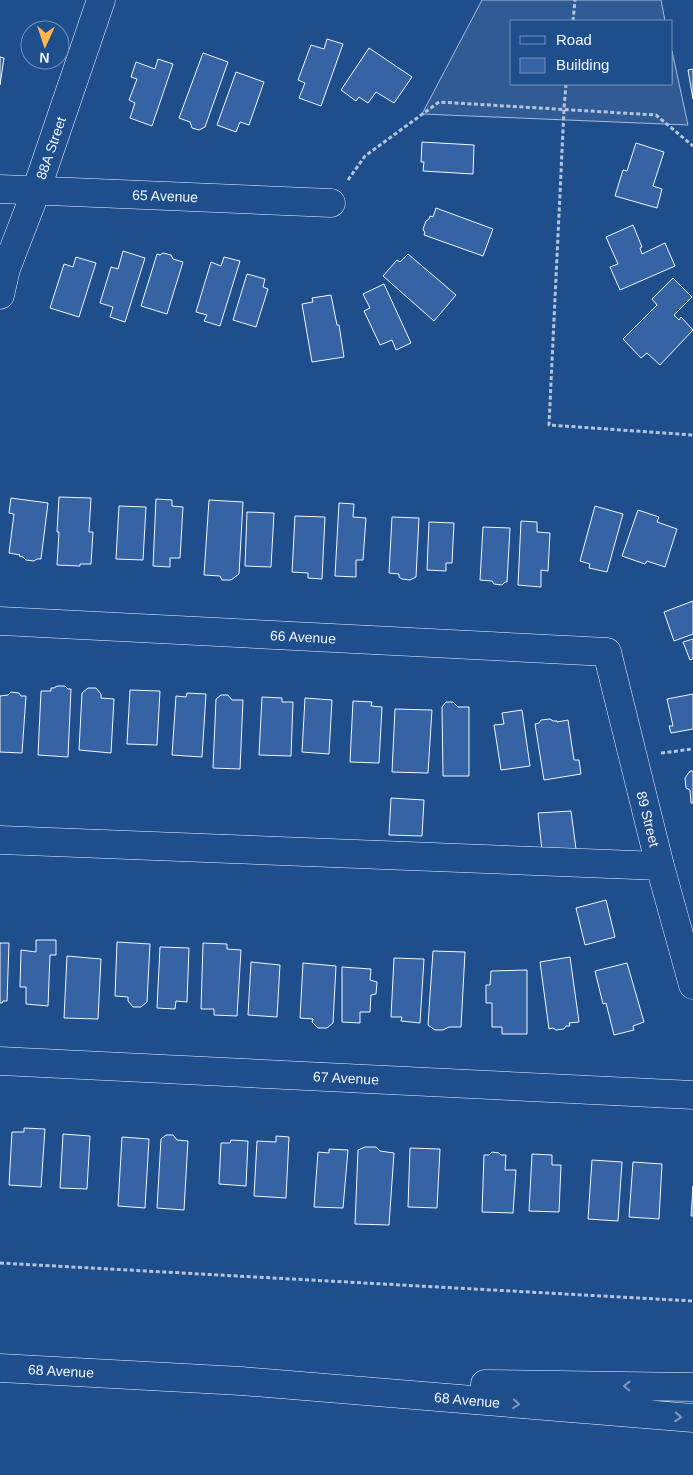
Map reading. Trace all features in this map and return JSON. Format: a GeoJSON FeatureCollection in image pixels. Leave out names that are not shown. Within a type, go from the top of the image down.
{"type":"FeatureCollection","features":[{"type":"Feature","properties":{"kind":"street","name":"88A Street"},"geometry":{"type":"LineString","coordinates":[[0,295],[6,269],[36,191],[101,0]]}},
{"type":"Feature","properties":{"kind":"street","name":"65 Avenue"},"geometry":{"type":"LineString","coordinates":[[0,189],[331,203]]}},
{"type":"Feature","properties":{"kind":"street","name":"66 Avenue"},"geometry":{"type":"LineString","coordinates":[[0,622],[607,652]]}},
{"type":"Feature","properties":{"kind":"street","name":"89 Street"},"geometry":{"type":"LineString","coordinates":[[607,652],[660,866],[693,985]]}},
{"type":"Feature","properties":{"kind":"street"},"geometry":{"type":"LineString","coordinates":[[0,840],[660,866]]}},
{"type":"Feature","properties":{"kind":"street","name":"67 Avenue"},"geometry":{"type":"LineString","coordinates":[[0,1061],[693,1095]]}},
{"type":"Feature","properties":{"kind":"street","name":"68 Avenue"},"geometry":{"type":"LineString","coordinates":[[0,1368],[241,1381],[693,1418]]}},
{"type":"Feature","properties":{"kind":"street","name":"68 Avenue"},"geometry":{"type":"LineString","coordinates":[[241,1381],[693,1387]]}},
{"type":"Feature","properties":{"kind":"path"},"geometry":{"type":"LineString","coordinates":[[573,20],[576,0]]}},
{"type":"Feature","properties":{"kind":"path"},"geometry":{"type":"LineString","coordinates":[[566,85],[549,425],[693,435]]}},
{"type":"Feature","properties":{"kind":"path"},"geometry":{"type":"LineString","coordinates":[[331,203],[365,156],[439,102],[656,115],[693,146]]}},
{"type":"Feature","properties":{"kind":"path"},"geometry":{"type":"LineString","coordinates":[[0,1264],[693,1301]]}},
{"type":"Feature","properties":{"kind":"shaded area"},"geometry":{"type":"Polygon","coordinates":[[[482,0],[661,0],[665,20],[510,20],[510,85],[673,85],[673,56],[688,125],[422,114],[482,0]]]}},
{"type":"Feature","properties":{"kind":"building"},"geometry":{"type":"Polygon","coordinates":[[[327,39],[343,44],[321,106],[299,98],[305,83],[298,80],[311,45],[324,49],[327,39]]]}},
{"type":"Feature","properties":{"kind":"building"},"geometry":{"type":"Polygon","coordinates":[[[369,48],[412,77],[394,103],[376,92],[368,103],[359,97],[356,101],[341,90],[369,48]]]}},
{"type":"Feature","properties":{"kind":"building"},"geometry":{"type":"Polygon","coordinates":[[[203,53],[228,62],[205,127],[199,130],[192,128],[190,122],[179,118],[203,53]]]}},
{"type":"Feature","properties":{"kind":"building"},"geometry":{"type":"Polygon","coordinates":[[[0,57],[4,58],[0,85],[0,57]]]}},
{"type":"Feature","properties":{"kind":"building"},"geometry":{"type":"Polygon","coordinates":[[[158,59],[173,64],[152,126],[130,118],[135,103],[129,100],[137,79],[131,77],[136,62],[155,69],[158,59]]]}},
{"type":"Feature","properties":{"kind":"building"},"geometry":{"type":"Polygon","coordinates":[[[693,69],[693,99],[688,70],[693,69]]]}},
{"type":"Feature","properties":{"kind":"building"},"geometry":{"type":"Polygon","coordinates":[[[236,72],[264,82],[249,125],[240,122],[236,132],[217,125],[236,72]]]}},
{"type":"Feature","properties":{"kind":"building"},"geometry":{"type":"Polygon","coordinates":[[[422,142],[474,145],[473,174],[423,171],[424,162],[421,162],[422,142]]]}},
{"type":"Feature","properties":{"kind":"building"},"geometry":{"type":"Polygon","coordinates":[[[636,143],[664,152],[653,186],[662,189],[657,208],[615,196],[623,170],[627,171],[636,143]]]}},
{"type":"Feature","properties":{"kind":"building"},"geometry":{"type":"Polygon","coordinates":[[[436,208],[493,229],[483,256],[424,235],[423,229],[426,221],[430,216],[433,217],[436,208]]]}},
{"type":"Feature","properties":{"kind":"building"},"geometry":{"type":"Polygon","coordinates":[[[633,225],[642,247],[640,248],[642,254],[665,243],[675,266],[620,290],[610,267],[618,264],[606,237],[633,225]]]}},
{"type":"Feature","properties":{"kind":"building"},"geometry":{"type":"Polygon","coordinates":[[[123,251],[145,258],[125,322],[110,317],[113,307],[100,303],[111,267],[118,269],[123,251]]]}},
{"type":"Feature","properties":{"kind":"building"},"geometry":{"type":"Polygon","coordinates":[[[163,253],[183,262],[167,314],[141,306],[157,254],[163,253]]]}},
{"type":"Feature","properties":{"kind":"building"},"geometry":{"type":"Polygon","coordinates":[[[408,254],[456,295],[434,321],[383,276],[397,260],[400,262],[408,254]]]}},
{"type":"Feature","properties":{"kind":"building"},"geometry":{"type":"Polygon","coordinates":[[[76,257],[96,263],[79,317],[50,308],[64,264],[73,267],[76,257]]]}},
{"type":"Feature","properties":{"kind":"building"},"geometry":{"type":"Polygon","coordinates":[[[224,257],[240,261],[220,326],[204,321],[207,315],[196,312],[211,262],[221,266],[224,257]]]}},
{"type":"Feature","properties":{"kind":"building"},"geometry":{"type":"Polygon","coordinates":[[[247,274],[265,279],[263,287],[268,289],[256,327],[233,320],[247,274]]]}},
{"type":"Feature","properties":{"kind":"building"},"geometry":{"type":"Polygon","coordinates":[[[673,278],[692,297],[674,315],[679,320],[681,317],[693,330],[660,365],[647,353],[641,358],[623,339],[657,305],[652,299],[673,278]]]}},
{"type":"Feature","properties":{"kind":"building"},"geometry":{"type":"Polygon","coordinates":[[[384,284],[411,343],[396,350],[392,340],[380,345],[364,311],[370,308],[363,294],[384,284]]]}},
{"type":"Feature","properties":{"kind":"building"},"geometry":{"type":"Polygon","coordinates":[[[331,295],[337,325],[339,325],[344,357],[312,362],[302,304],[313,302],[312,298],[331,295]]]}},
{"type":"Feature","properties":{"kind":"building"},"geometry":{"type":"Polygon","coordinates":[[[59,497],[91,498],[89,532],[93,532],[91,564],[80,564],[80,566],[57,565],[59,497]]]}},
{"type":"Feature","properties":{"kind":"building"},"geometry":{"type":"Polygon","coordinates":[[[11,498],[48,503],[41,559],[34,561],[26,560],[20,555],[9,553],[14,514],[9,513],[11,498]]]}},
{"type":"Feature","properties":{"kind":"building"},"geometry":{"type":"Polygon","coordinates":[[[156,499],[172,500],[172,506],[183,507],[180,558],[170,558],[170,567],[153,566],[156,499]]]}},
{"type":"Feature","properties":{"kind":"building"},"geometry":{"type":"Polygon","coordinates":[[[209,500],[243,502],[239,574],[231,580],[222,580],[220,576],[204,575],[209,500]]]}},
{"type":"Feature","properties":{"kind":"building"},"geometry":{"type":"Polygon","coordinates":[[[339,503],[354,504],[353,517],[366,518],[363,560],[356,560],[356,577],[335,576],[339,503]]]}},
{"type":"Feature","properties":{"kind":"building"},"geometry":{"type":"Polygon","coordinates":[[[119,506],[146,507],[143,560],[116,559],[119,506]]]}},
{"type":"Feature","properties":{"kind":"building"},"geometry":{"type":"Polygon","coordinates":[[[595,506],[623,514],[607,572],[589,568],[590,564],[580,561],[595,506]]]}},
{"type":"Feature","properties":{"kind":"building"},"geometry":{"type":"Polygon","coordinates":[[[638,510],[659,517],[657,522],[677,529],[665,567],[647,561],[645,564],[622,556],[638,510]]]}},
{"type":"Feature","properties":{"kind":"building"},"geometry":{"type":"Polygon","coordinates":[[[247,512],[274,513],[271,567],[245,566],[247,512]]]}},
{"type":"Feature","properties":{"kind":"building"},"geometry":{"type":"Polygon","coordinates":[[[295,516],[325,517],[322,579],[308,578],[308,573],[292,572],[295,516]]]}},
{"type":"Feature","properties":{"kind":"building"},"geometry":{"type":"Polygon","coordinates":[[[392,517],[419,518],[416,577],[410,580],[402,579],[399,577],[399,574],[389,573],[392,517]]]}},
{"type":"Feature","properties":{"kind":"building"},"geometry":{"type":"Polygon","coordinates":[[[521,521],[537,522],[537,532],[550,533],[548,571],[541,570],[541,587],[518,585],[521,521]]]}},
{"type":"Feature","properties":{"kind":"building"},"geometry":{"type":"Polygon","coordinates":[[[429,522],[454,523],[452,563],[446,563],[446,571],[427,570],[429,522]]]}},
{"type":"Feature","properties":{"kind":"building"},"geometry":{"type":"Polygon","coordinates":[[[483,527],[510,528],[507,582],[502,585],[494,584],[492,581],[480,580],[483,527]]]}},
{"type":"Feature","properties":{"kind":"building"},"geometry":{"type":"Polygon","coordinates":[[[693,601],[693,634],[674,641],[664,612],[693,601]]]}},
{"type":"Feature","properties":{"kind":"building"},"geometry":{"type":"Polygon","coordinates":[[[693,639],[693,659],[690,660],[683,642],[693,639]]]}},
{"type":"Feature","properties":{"kind":"building"},"geometry":{"type":"Polygon","coordinates":[[[65,686],[71,689],[68,757],[38,755],[41,691],[51,691],[51,688],[65,686]]]}},
{"type":"Feature","properties":{"kind":"building"},"geometry":{"type":"Polygon","coordinates":[[[88,688],[96,688],[101,694],[101,698],[114,699],[111,753],[79,750],[82,693],[88,688]]]}},
{"type":"Feature","properties":{"kind":"building"},"geometry":{"type":"Polygon","coordinates":[[[130,690],[160,691],[157,745],[127,744],[130,690]]]}},
{"type":"Feature","properties":{"kind":"building"},"geometry":{"type":"Polygon","coordinates":[[[11,692],[26,696],[22,753],[0,752],[0,696],[8,695],[11,692]]]}},
{"type":"Feature","properties":{"kind":"building"},"geometry":{"type":"Polygon","coordinates":[[[187,693],[206,694],[202,757],[172,755],[176,696],[186,697],[187,693]]]}},
{"type":"Feature","properties":{"kind":"building"},"geometry":{"type":"Polygon","coordinates":[[[693,694],[693,729],[671,733],[669,726],[673,726],[667,699],[693,694]]]}},
{"type":"Feature","properties":{"kind":"building"},"geometry":{"type":"Polygon","coordinates":[[[221,695],[228,695],[232,700],[243,700],[240,769],[213,768],[216,699],[221,695]]]}},
{"type":"Feature","properties":{"kind":"building"},"geometry":{"type":"Polygon","coordinates":[[[262,697],[282,698],[282,702],[293,702],[291,756],[259,755],[262,697]]]}},
{"type":"Feature","properties":{"kind":"building"},"geometry":{"type":"Polygon","coordinates":[[[305,698],[332,700],[329,754],[302,752],[305,698]]]}},
{"type":"Feature","properties":{"kind":"building"},"geometry":{"type":"Polygon","coordinates":[[[353,701],[372,702],[371,706],[382,707],[379,763],[350,762],[353,701]]]}},
{"type":"Feature","properties":{"kind":"building"},"geometry":{"type":"Polygon","coordinates":[[[446,702],[453,702],[458,707],[469,707],[469,776],[443,776],[442,707],[446,702]]]}},
{"type":"Feature","properties":{"kind":"building"},"geometry":{"type":"Polygon","coordinates":[[[395,709],[432,710],[428,773],[392,772],[395,709]]]}},
{"type":"Feature","properties":{"kind":"building"},"geometry":{"type":"Polygon","coordinates":[[[522,710],[530,766],[501,770],[494,725],[504,724],[502,713],[522,710]]]}},
{"type":"Feature","properties":{"kind":"building"},"geometry":{"type":"Polygon","coordinates":[[[550,719],[557,722],[568,720],[574,760],[579,760],[581,774],[544,780],[535,724],[541,720],[550,719]]]}},
{"type":"Feature","properties":{"kind":"building"},"geometry":{"type":"Polygon","coordinates":[[[690,771],[693,771],[693,803],[691,803],[690,790],[686,788],[685,778],[690,771]]]}},
{"type":"Feature","properties":{"kind":"building"},"geometry":{"type":"Polygon","coordinates":[[[391,798],[424,800],[422,836],[389,835],[391,798]]]}},
{"type":"Feature","properties":{"kind":"building"},"geometry":{"type":"Polygon","coordinates":[[[571,811],[576,849],[542,851],[538,813],[571,811]]]}},
{"type":"Feature","properties":{"kind":"building"},"geometry":{"type":"Polygon","coordinates":[[[606,900],[615,937],[585,945],[576,908],[606,900]]]}},
{"type":"Feature","properties":{"kind":"building"},"geometry":{"type":"Polygon","coordinates":[[[36,940],[56,940],[56,955],[50,955],[48,1006],[26,1004],[26,987],[20,987],[21,950],[36,952],[36,940]]]}},
{"type":"Feature","properties":{"kind":"building"},"geometry":{"type":"Polygon","coordinates":[[[117,942],[150,944],[147,1002],[141,1007],[133,1007],[128,1001],[128,997],[115,996],[117,942]]]}},
{"type":"Feature","properties":{"kind":"building"},"geometry":{"type":"Polygon","coordinates":[[[0,943],[9,943],[7,1001],[2,1003],[0,1003],[0,943]]]}},
{"type":"Feature","properties":{"kind":"building"},"geometry":{"type":"Polygon","coordinates":[[[203,943],[227,944],[227,949],[241,950],[237,1016],[214,1015],[214,1009],[201,1009],[203,943]]]}},
{"type":"Feature","properties":{"kind":"building"},"geometry":{"type":"Polygon","coordinates":[[[160,947],[189,948],[187,1002],[176,1001],[175,1009],[157,1008],[160,947]]]}},
{"type":"Feature","properties":{"kind":"building"},"geometry":{"type":"Polygon","coordinates":[[[433,951],[465,952],[461,1027],[435,1030],[428,1025],[433,951]]]}},
{"type":"Feature","properties":{"kind":"building"},"geometry":{"type":"Polygon","coordinates":[[[67,956],[101,959],[98,1019],[64,1018],[67,956]]]}},
{"type":"Feature","properties":{"kind":"building"},"geometry":{"type":"Polygon","coordinates":[[[570,957],[579,1022],[569,1023],[570,1026],[566,1026],[564,1029],[549,1029],[540,962],[570,957]]]}},
{"type":"Feature","properties":{"kind":"building"},"geometry":{"type":"Polygon","coordinates":[[[394,958],[424,959],[420,1023],[401,1021],[402,1017],[391,1017],[394,958]]]}},
{"type":"Feature","properties":{"kind":"building"},"geometry":{"type":"Polygon","coordinates":[[[251,962],[280,965],[277,1017],[248,1015],[251,962]]]}},
{"type":"Feature","properties":{"kind":"building"},"geometry":{"type":"Polygon","coordinates":[[[303,963],[336,966],[333,1023],[327,1028],[318,1028],[312,1022],[313,1019],[300,1018],[303,963]]]}},
{"type":"Feature","properties":{"kind":"building"},"geometry":{"type":"Polygon","coordinates":[[[627,963],[644,1022],[633,1026],[634,1030],[614,1035],[606,1003],[603,1004],[595,971],[627,963]]]}},
{"type":"Feature","properties":{"kind":"building"},"geometry":{"type":"Polygon","coordinates":[[[342,967],[371,969],[370,980],[377,982],[376,994],[371,995],[370,1012],[360,1012],[360,1023],[342,1022],[342,967]]]}},
{"type":"Feature","properties":{"kind":"building"},"geometry":{"type":"Polygon","coordinates":[[[527,970],[527,1034],[502,1034],[502,1027],[492,1027],[492,1003],[486,1003],[486,985],[490,985],[491,971],[527,970]]]}},
{"type":"Feature","properties":{"kind":"building"},"geometry":{"type":"Polygon","coordinates":[[[24,1128],[45,1129],[41,1187],[9,1185],[12,1132],[24,1132],[24,1128]]]}},
{"type":"Feature","properties":{"kind":"building"},"geometry":{"type":"Polygon","coordinates":[[[63,1134],[90,1136],[87,1189],[60,1188],[63,1134]]]}},
{"type":"Feature","properties":{"kind":"building"},"geometry":{"type":"Polygon","coordinates":[[[166,1135],[173,1135],[177,1140],[188,1141],[184,1210],[157,1208],[161,1139],[166,1135]]]}},
{"type":"Feature","properties":{"kind":"building"},"geometry":{"type":"Polygon","coordinates":[[[276,1136],[289,1137],[286,1198],[254,1196],[257,1141],[276,1142],[276,1136]]]}},
{"type":"Feature","properties":{"kind":"building"},"geometry":{"type":"Polygon","coordinates":[[[122,1137],[149,1139],[145,1208],[118,1206],[122,1137]]]}},
{"type":"Feature","properties":{"kind":"building"},"geometry":{"type":"Polygon","coordinates":[[[231,1140],[248,1141],[246,1186],[219,1184],[221,1143],[230,1143],[231,1140]]]}},
{"type":"Feature","properties":{"kind":"building"},"geometry":{"type":"Polygon","coordinates":[[[365,1147],[376,1147],[380,1151],[394,1153],[389,1225],[355,1224],[358,1150],[365,1147]]]}},
{"type":"Feature","properties":{"kind":"building"},"geometry":{"type":"Polygon","coordinates":[[[410,1148],[440,1149],[437,1208],[408,1207],[410,1148]]]}},
{"type":"Feature","properties":{"kind":"building"},"geometry":{"type":"Polygon","coordinates":[[[329,1149],[348,1150],[343,1208],[314,1207],[318,1152],[329,1153],[329,1149]]]}},
{"type":"Feature","properties":{"kind":"building"},"geometry":{"type":"Polygon","coordinates":[[[492,1152],[506,1155],[505,1170],[516,1170],[513,1213],[482,1212],[484,1155],[489,1155],[492,1152]]]}},
{"type":"Feature","properties":{"kind":"building"},"geometry":{"type":"Polygon","coordinates":[[[532,1154],[552,1155],[552,1165],[561,1165],[559,1212],[529,1211],[532,1154]]]}},
{"type":"Feature","properties":{"kind":"building"},"geometry":{"type":"Polygon","coordinates":[[[592,1160],[622,1162],[618,1221],[588,1219],[592,1160]]]}},
{"type":"Feature","properties":{"kind":"building"},"geometry":{"type":"Polygon","coordinates":[[[633,1162],[662,1164],[659,1219],[629,1217],[633,1162]]]}},
{"type":"Feature","properties":{"kind":"building"},"geometry":{"type":"Polygon","coordinates":[[[693,1186],[693,1216],[691,1216],[693,1186]]]}}]}
